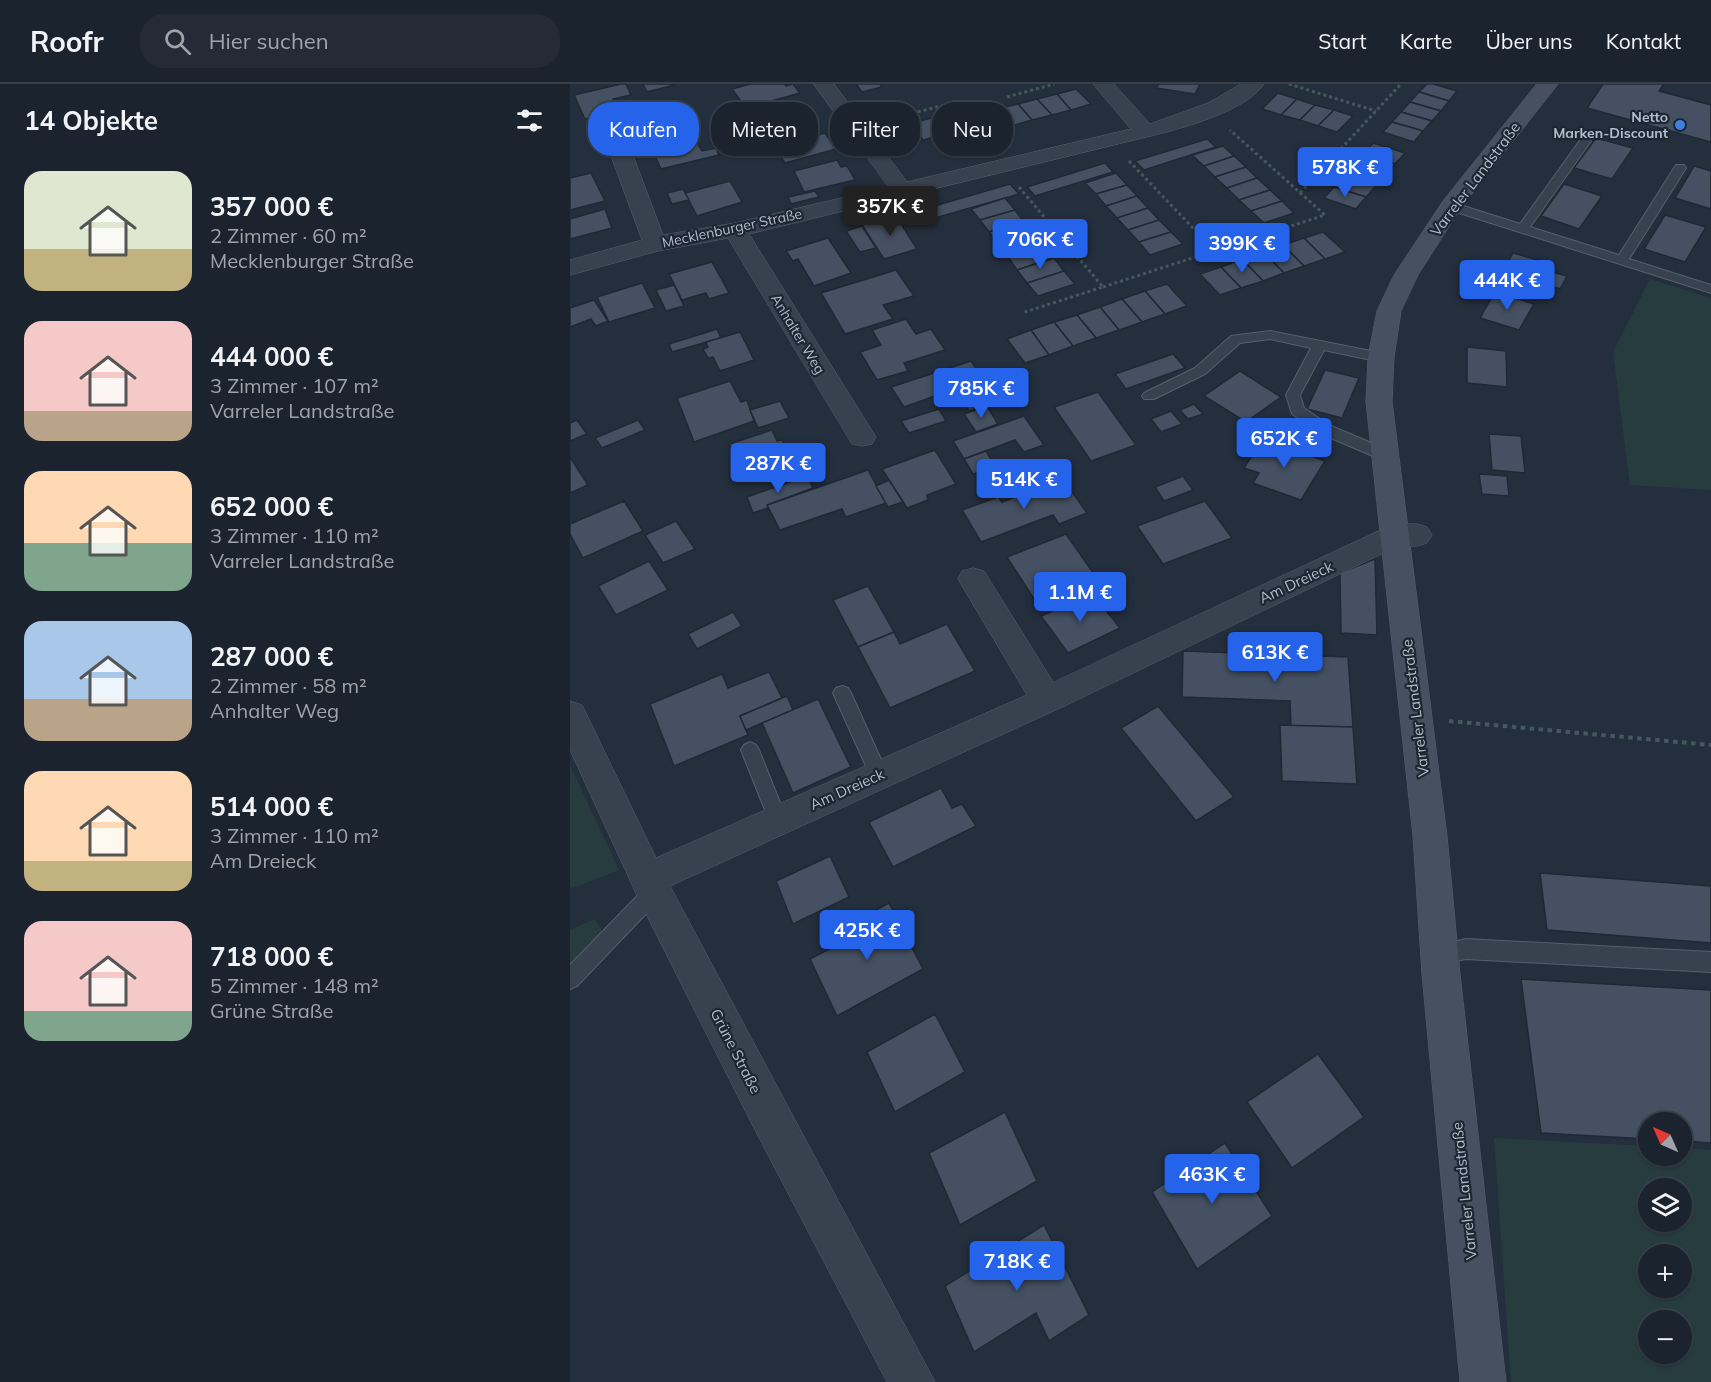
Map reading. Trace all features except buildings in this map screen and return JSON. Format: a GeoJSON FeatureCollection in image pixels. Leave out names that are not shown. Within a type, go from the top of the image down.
{"type":"FeatureCollection","features":[{"type":"Feature","properties":{"kind":"main road","name":"Varreler Landstraße"},"geometry":{"type":"LineString","coordinates":[[1483,1382],[1430,836],[1416,718],[1406,535],[1385,455],[1379,402],[1381,357],[1389,311],[1396,293],[1451,206],[1548,84]]}},
{"type":"Feature","properties":{"kind":"street"},"geometry":{"type":"LineString","coordinates":[[824,84],[837,102]]}},
{"type":"Feature","properties":{"kind":"street"},"geometry":{"type":"LineString","coordinates":[[1103,84],[1145,132]]}},
{"type":"Feature","properties":{"kind":"street","name":"Mecklenburger Straße"},"geometry":{"type":"LineString","coordinates":[[570,268],[655,244],[735,230],[1145,132],[1209,111],[1239,96],[1254,84]]}},
{"type":"Feature","properties":{"kind":"street"},"geometry":{"type":"LineString","coordinates":[[622,156],[655,244]]}},
{"type":"Feature","properties":{"kind":"street"},"geometry":{"type":"LineString","coordinates":[[877,156],[901,189]]}},
{"type":"Feature","properties":{"kind":"street","name":"Anhalter Weg"},"geometry":{"type":"LineString","coordinates":[[735,230],[862,437]]}},
{"type":"Feature","properties":{"kind":"street","name":"Am Dreieck"},"geometry":{"type":"LineString","coordinates":[[651,885],[778,820],[1047,700],[1406,535]]}},
{"type":"Feature","properties":{"kind":"street"},"geometry":{"type":"LineString","coordinates":[[973,579],[1047,700]]}},
{"type":"Feature","properties":{"kind":"street","name":"Grüne Straße"},"geometry":{"type":"LineString","coordinates":[[570,715],[651,885],[768,1114],[912,1382]]}},
{"type":"Feature","properties":{"kind":"lane"},"geometry":{"type":"LineString","coordinates":[[1523,228],[1585,141]]}},
{"type":"Feature","properties":{"kind":"lane"},"geometry":{"type":"LineString","coordinates":[[1622,260],[1680,168]]}},
{"type":"Feature","properties":{"kind":"lane"},"geometry":{"type":"LineString","coordinates":[[1451,206],[1711,289]]}},
{"type":"Feature","properties":{"kind":"lane"},"geometry":{"type":"LineString","coordinates":[[1149,396],[1200,371],[1236,339],[1270,335],[1381,357]]}},
{"type":"Feature","properties":{"kind":"lane"},"geometry":{"type":"LineString","coordinates":[[1319,346],[1293,395],[1297,410],[1324,429],[1385,455]]}},
{"type":"Feature","properties":{"kind":"lane"},"geometry":{"type":"LineString","coordinates":[[842,693],[879,775]]}},
{"type":"Feature","properties":{"kind":"lane"},"geometry":{"type":"LineString","coordinates":[[750,750],[778,820]]}},
{"type":"Feature","properties":{"kind":"lane"},"geometry":{"type":"LineString","coordinates":[[574,973],[651,885]]}},
{"type":"Feature","properties":{"kind":"lane"},"geometry":{"type":"LineString","coordinates":[[1440,954],[1466,949],[1711,962]]}},
{"type":"Feature","properties":{"kind":"path"},"geometry":{"type":"LineString","coordinates":[[1007,97],[1054,84]]}},
{"type":"Feature","properties":{"kind":"path"},"geometry":{"type":"LineString","coordinates":[[1289,84],[1376,111]]}},
{"type":"Feature","properties":{"kind":"path"},"geometry":{"type":"LineString","coordinates":[[1300,193],[1401,84]]}},
{"type":"Feature","properties":{"kind":"path"},"geometry":{"type":"LineString","coordinates":[[1022,313],[1325,215],[1209,111]]}},
{"type":"Feature","properties":{"kind":"path"},"geometry":{"type":"LineString","coordinates":[[1110,141],[1215,251]]}},
{"type":"Feature","properties":{"kind":"path"},"geometry":{"type":"LineString","coordinates":[[1000,166],[1103,287]]}},
{"type":"Feature","properties":{"kind":"path"},"geometry":{"type":"LineString","coordinates":[[1416,718],[1711,745]]}},
{"type":"Feature","properties":{"kind":"green space"},"geometry":{"type":"Polygon","coordinates":[[[1650,279],[1711,298],[1711,490],[1630,485],[1613,352],[1650,279]]]}},
{"type":"Feature","properties":{"kind":"green space"},"geometry":{"type":"Polygon","coordinates":[[[570,765],[619,870],[570,889],[570,765]]]}},
{"type":"Feature","properties":{"kind":"green space"},"geometry":{"type":"Polygon","coordinates":[[[595,919],[603,932],[570,967],[570,930],[595,919]]]}},
{"type":"Feature","properties":{"kind":"green space"},"geometry":{"type":"Polygon","coordinates":[[[1494,1138],[1638,1145],[1638,1166],[1692,1166],[1692,1149],[1711,1150],[1711,1382],[1511,1382],[1494,1138]]]}},
{"type":"Feature","properties":{"kind":"place","name":"Netto Marken-Discount"},"geometry":{"type":"Point","coordinates":[1680,125]}}]}
